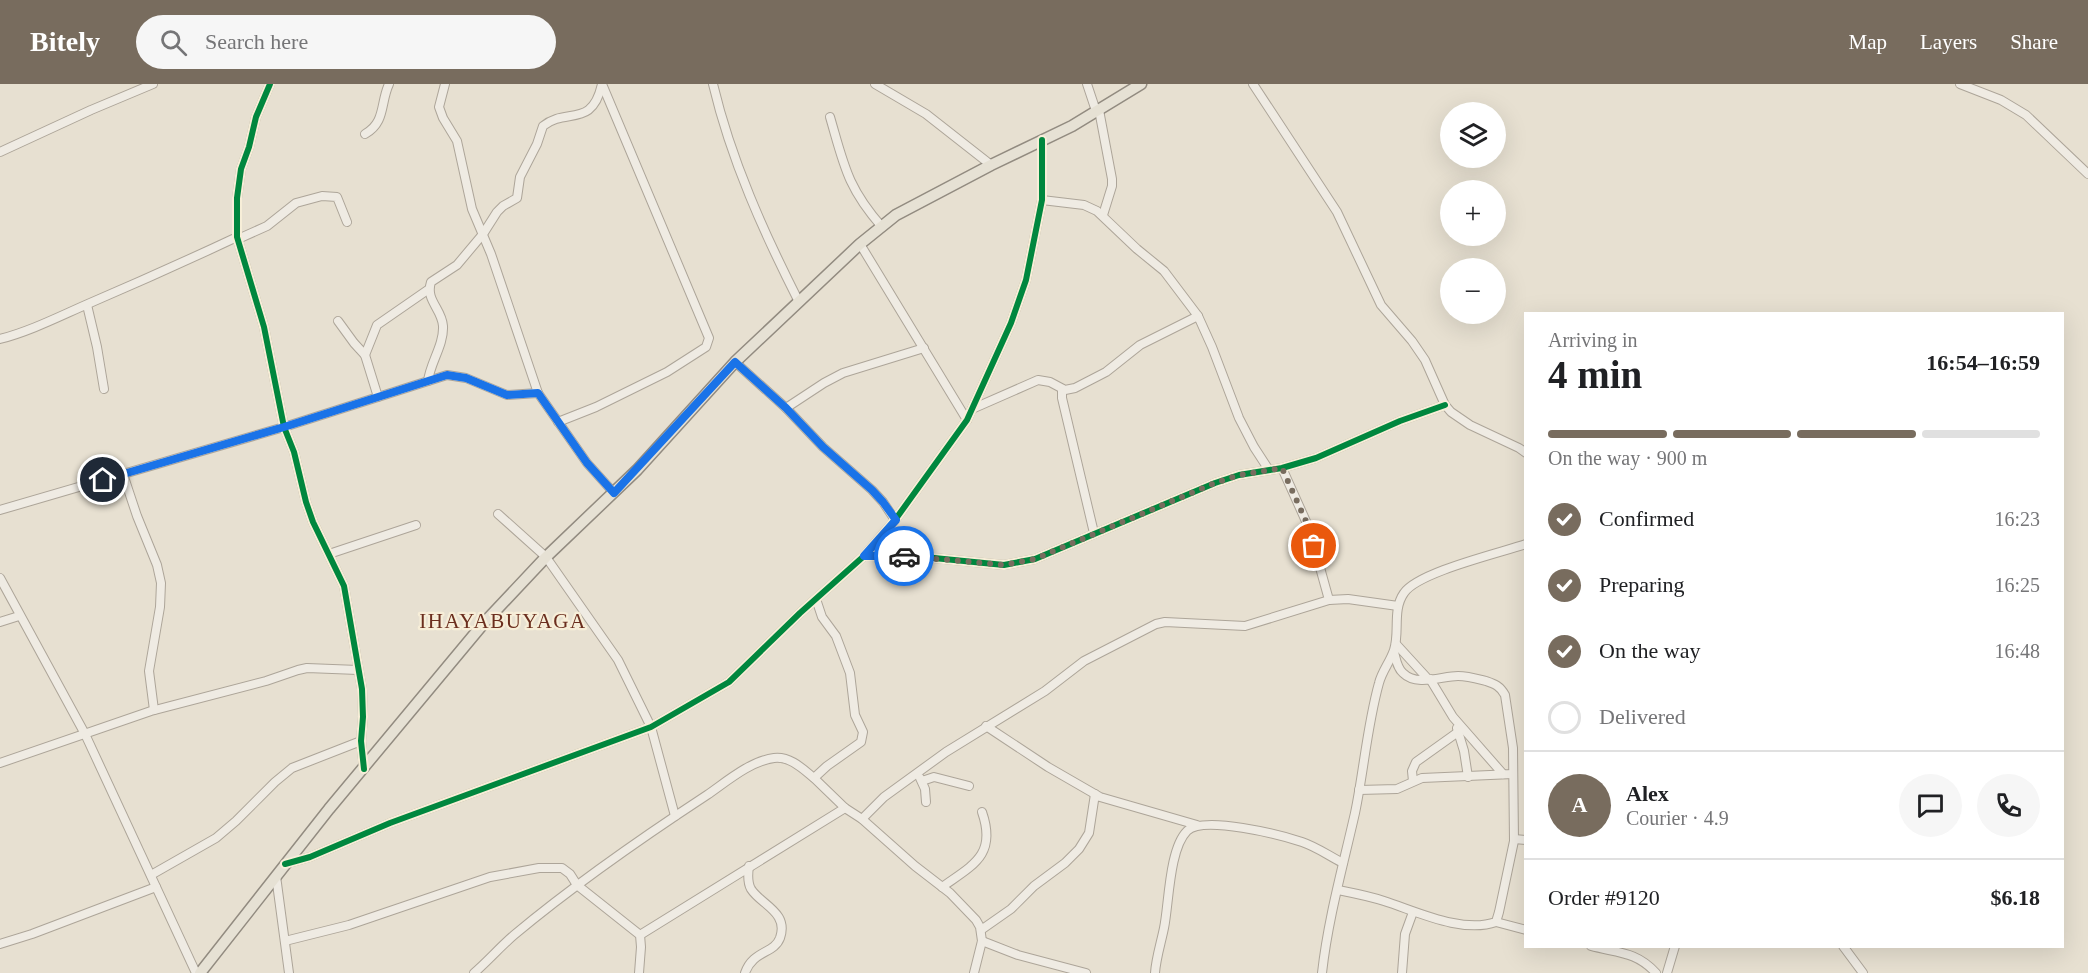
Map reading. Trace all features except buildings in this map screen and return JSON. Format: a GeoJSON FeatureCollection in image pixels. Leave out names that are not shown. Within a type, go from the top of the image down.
{"type":"FeatureCollection","features":[{"type":"Feature","properties":{"kind":"main road"},"geometry":{"type":"LineString","coordinates":[[198,973],[329,809],[483,624],[546,557],[614,493],[735,362],[860,244],[896,215],[1042,140],[1141,84]]}},
{"type":"Feature","properties":{"kind":"street"},"geometry":{"type":"LineString","coordinates":[[0,152],[153,84]]}},
{"type":"Feature","properties":{"kind":"street"},"geometry":{"type":"LineString","coordinates":[[270,84],[256,117],[241,169],[237,198],[237,238],[264,327],[284,427],[294,452],[313,522],[344,586],[363,709],[361,741],[364,769]]}},
{"type":"Feature","properties":{"kind":"street"},"geometry":{"type":"LineString","coordinates":[[365,134],[373,130],[382,116],[389,84]]}},
{"type":"Feature","properties":{"kind":"street"},"geometry":{"type":"LineString","coordinates":[[445,84],[439,106],[443,118],[457,141],[472,209],[491,254],[538,393],[587,463],[614,493]]}},
{"type":"Feature","properties":{"kind":"street"},"geometry":{"type":"LineString","coordinates":[[428,381],[429,370],[440,344],[443,327],[442,320],[429,294],[431,282],[457,266],[503,206],[517,198],[520,177],[537,144],[543,126],[554,120],[576,117],[583,113],[599,97],[602,84]]}},
{"type":"Feature","properties":{"kind":"street"},"geometry":{"type":"LineString","coordinates":[[558,422],[596,407],[667,372],[706,347],[709,338],[602,84]]}},
{"type":"Feature","properties":{"kind":"street"},"geometry":{"type":"LineString","coordinates":[[713,84],[725,127],[755,209],[799,302]]}},
{"type":"Feature","properties":{"kind":"street"},"geometry":{"type":"LineString","coordinates":[[875,84],[926,114],[991,165]]}},
{"type":"Feature","properties":{"kind":"street"},"geometry":{"type":"LineString","coordinates":[[1087,84],[1098,110],[1112,179],[1103,214]]}},
{"type":"Feature","properties":{"kind":"street"},"geometry":{"type":"LineString","coordinates":[[1253,84],[1337,212],[1381,305],[1425,360],[1444,405],[1450,412],[1470,425],[1524,451]]}},
{"type":"Feature","properties":{"kind":"street"},"geometry":{"type":"LineString","coordinates":[[1960,84],[2001,100],[2026,115],[2088,174]]}},
{"type":"Feature","properties":{"kind":"street"},"geometry":{"type":"LineString","coordinates":[[830,117],[838,150],[853,189],[882,226]]}},
{"type":"Feature","properties":{"kind":"street"},"geometry":{"type":"LineString","coordinates":[[285,864],[310,857],[390,823],[651,727],[729,682],[864,556],[896,520],[966,420],[1011,323],[1026,280],[1042,200],[1042,140]]}},
{"type":"Feature","properties":{"kind":"street"},"geometry":{"type":"LineString","coordinates":[[0,339],[20,334],[267,226],[296,203],[322,196],[337,197],[347,222]]}},
{"type":"Feature","properties":{"kind":"street"},"geometry":{"type":"LineString","coordinates":[[1042,200],[1084,205],[1103,214],[1137,249],[1164,271],[1198,316],[1239,418],[1269,470]]}},
{"type":"Feature","properties":{"kind":"street"},"geometry":{"type":"LineString","coordinates":[[860,244],[966,420]]}},
{"type":"Feature","properties":{"kind":"street"},"geometry":{"type":"LineString","coordinates":[[365,355],[377,325],[429,289]]}},
{"type":"Feature","properties":{"kind":"street"},"geometry":{"type":"LineString","coordinates":[[87,305],[104,389]]}},
{"type":"Feature","properties":{"kind":"street"},"geometry":{"type":"LineString","coordinates":[[972,409],[1038,380],[1050,382],[1062,389],[1075,388],[1106,372],[1140,345],[1198,316]]}},
{"type":"Feature","properties":{"kind":"street"},"geometry":{"type":"LineString","coordinates":[[338,321],[365,355],[378,397]]}},
{"type":"Feature","properties":{"kind":"street"},"geometry":{"type":"LineString","coordinates":[[786,408],[843,373],[924,348]]}},
{"type":"Feature","properties":{"kind":"street"},"geometry":{"type":"LineString","coordinates":[[735,362],[786,408],[823,447],[872,490],[896,520]]}},
{"type":"Feature","properties":{"kind":"street"},"geometry":{"type":"LineString","coordinates":[[0,510],[284,427],[447,375],[466,378],[507,395],[538,393]]}},
{"type":"Feature","properties":{"kind":"street"},"geometry":{"type":"LineString","coordinates":[[1062,389],[1062,398],[1094,533]]}},
{"type":"Feature","properties":{"kind":"street"},"geometry":{"type":"LineString","coordinates":[[864,556],[914,556],[1004,565],[1035,559],[1215,483],[1239,475],[1282,468],[1332,452],[1400,421],[1444,405]]}},
{"type":"Feature","properties":{"kind":"street"},"geometry":{"type":"LineString","coordinates":[[1282,468],[1309,528],[1329,600]]}},
{"type":"Feature","properties":{"kind":"street"},"geometry":{"type":"LineString","coordinates":[[123,474],[136,516],[157,565],[161,583],[160,607],[149,671],[154,710]]}},
{"type":"Feature","properties":{"kind":"street"},"geometry":{"type":"LineString","coordinates":[[498,514],[546,557],[618,660],[651,727],[675,816]]}},
{"type":"Feature","properties":{"kind":"street"},"geometry":{"type":"LineString","coordinates":[[329,554],[416,525]]}},
{"type":"Feature","properties":{"kind":"street"},"geometry":{"type":"LineString","coordinates":[[1496,922],[1514,839],[1514,774],[1505,695],[1500,687],[1465,676],[1414,679],[1404,675],[1399,668],[1395,648],[1398,606],[1404,593],[1411,586],[1438,572],[1524,545]]}},
{"type":"Feature","properties":{"kind":"street"},"geometry":{"type":"LineString","coordinates":[[0,578],[85,734],[198,973]]}},
{"type":"Feature","properties":{"kind":"street"},"geometry":{"type":"LineString","coordinates":[[814,778],[861,742],[863,737],[855,714],[850,673],[836,636],[822,617],[816,599]]}},
{"type":"Feature","properties":{"kind":"street"},"geometry":{"type":"LineString","coordinates":[[861,819],[916,772],[1045,691],[1084,661],[1156,624],[1165,622],[1245,626],[1329,600],[1348,599],[1398,606]]}},
{"type":"Feature","properties":{"kind":"street"},"geometry":{"type":"LineString","coordinates":[[0,622],[19,616]]}},
{"type":"Feature","properties":{"kind":"street"},"geometry":{"type":"LineString","coordinates":[[1395,648],[1429,679],[1445,708],[1503,774]]}},
{"type":"Feature","properties":{"kind":"street"},"geometry":{"type":"LineString","coordinates":[[1322,973],[1332,912],[1359,790],[1370,718],[1379,681],[1395,648]]}},
{"type":"Feature","properties":{"kind":"street"},"geometry":{"type":"LineString","coordinates":[[0,763],[154,710],[307,668],[358,670]]}},
{"type":"Feature","properties":{"kind":"street"},"geometry":{"type":"LineString","coordinates":[[1457,722],[1468,777]]}},
{"type":"Feature","properties":{"kind":"street"},"geometry":{"type":"LineString","coordinates":[[986,726],[1100,797],[1197,825],[1231,825],[1302,842],[1343,862]]}},
{"type":"Feature","properties":{"kind":"street"},"geometry":{"type":"LineString","coordinates":[[1413,782],[1412,771],[1416,762],[1458,732]]}},
{"type":"Feature","properties":{"kind":"street"},"geometry":{"type":"LineString","coordinates":[[152,876],[216,838],[292,768],[361,741]]}},
{"type":"Feature","properties":{"kind":"street"},"geometry":{"type":"LineString","coordinates":[[474,973],[512,937],[577,885],[675,816],[750,767],[763,761],[784,758],[814,778],[844,808],[861,819],[942,887],[976,920],[981,930],[982,941],[974,973]]}},
{"type":"Feature","properties":{"kind":"street"},"geometry":{"type":"LineString","coordinates":[[916,772],[925,789],[926,802]]}},
{"type":"Feature","properties":{"kind":"street"},"geometry":{"type":"LineString","coordinates":[[1359,790],[1397,789],[1422,778],[1514,774]]}},
{"type":"Feature","properties":{"kind":"street"},"geometry":{"type":"LineString","coordinates":[[922,781],[934,777],[969,786]]}},
{"type":"Feature","properties":{"kind":"street"},"geometry":{"type":"LineString","coordinates":[[981,930],[1011,909],[1034,886],[1065,863],[1079,849],[1089,833],[1095,794]]}},
{"type":"Feature","properties":{"kind":"street"},"geometry":{"type":"LineString","coordinates":[[640,935],[844,808]]}},
{"type":"Feature","properties":{"kind":"street"},"geometry":{"type":"LineString","coordinates":[[942,887],[963,872],[984,852],[988,843],[988,831],[982,812]]}},
{"type":"Feature","properties":{"kind":"street"},"geometry":{"type":"LineString","coordinates":[[1514,821],[1524,821]]}},
{"type":"Feature","properties":{"kind":"street"},"geometry":{"type":"LineString","coordinates":[[1155,973],[1177,852],[1185,833],[1197,825]]}},
{"type":"Feature","properties":{"kind":"street"},"geometry":{"type":"LineString","coordinates":[[1514,839],[1524,840]]}},
{"type":"Feature","properties":{"kind":"street"},"geometry":{"type":"LineString","coordinates":[[745,973],[749,963],[756,956],[775,945],[782,928],[774,910],[752,890],[748,874],[749,866]]}},
{"type":"Feature","properties":{"kind":"street"},"geometry":{"type":"LineString","coordinates":[[285,941],[349,926],[490,877],[539,868],[562,868],[570,874],[577,885],[640,935],[639,973]]}},
{"type":"Feature","properties":{"kind":"street"},"geometry":{"type":"LineString","coordinates":[[276,876],[289,973]]}},
{"type":"Feature","properties":{"kind":"street"},"geometry":{"type":"LineString","coordinates":[[0,944],[156,887]]}},
{"type":"Feature","properties":{"kind":"street"},"geometry":{"type":"LineString","coordinates":[[1338,890],[1457,924],[1486,926],[1496,922],[1524,929]]}},
{"type":"Feature","properties":{"kind":"street"},"geometry":{"type":"LineString","coordinates":[[1402,973],[1405,934],[1413,912]]}},
{"type":"Feature","properties":{"kind":"street"},"geometry":{"type":"LineString","coordinates":[[982,941],[1018,955],[1086,973]]}},
{"type":"Feature","properties":{"kind":"street"},"geometry":{"type":"LineString","coordinates":[[1600,948],[1633,955],[1647,963],[1656,973]]}},
{"type":"Feature","properties":{"kind":"street"},"geometry":{"type":"LineString","coordinates":[[1667,973],[1674,948]]}},
{"type":"Feature","properties":{"kind":"street"},"geometry":{"type":"LineString","coordinates":[[1844,948],[1863,973]]}},
{"type":"Feature","properties":{"kind":"cycle path"},"geometry":{"type":"LineString","coordinates":[[270,84],[256,117],[241,169],[237,198],[237,237],[264,327],[284,427],[294,452],[306,502],[313,522],[344,586],[362,689],[361,741],[364,769]]}},
{"type":"Feature","properties":{"kind":"cycle path"},"geometry":{"type":"LineString","coordinates":[[285,864],[310,857],[390,823],[651,727],[729,682],[800,613],[864,556],[895,520],[967,420],[1011,323],[1026,280],[1042,200],[1042,140]]}},
{"type":"Feature","properties":{"kind":"cycle path"},"geometry":{"type":"LineString","coordinates":[[864,556],[914,556],[1004,565],[1035,559],[1215,483],[1239,475],[1282,468],[1316,458],[1400,421],[1445,405]]}},
{"type":"Feature","properties":{"kind":"way so far"},"geometry":{"type":"LineString","coordinates":[[904,556],[1004,565],[1035,559],[1215,483],[1239,475],[1282,468],[1309,528],[1314,546]]}},
{"type":"Feature","properties":{"kind":"district","name":"IHAYABUYAGA"},"geometry":{"type":"Point","coordinates":[503,621]}},
{"type":"Feature","properties":{"kind":"route"},"geometry":{"type":"LineString","coordinates":[[103,480],[284,427],[447,375],[466,378],[507,395],[538,393],[587,463],[614,493],[638,470],[735,362],[786,408],[823,447],[872,490],[896,520],[864,556],[904,556]]}}]}
